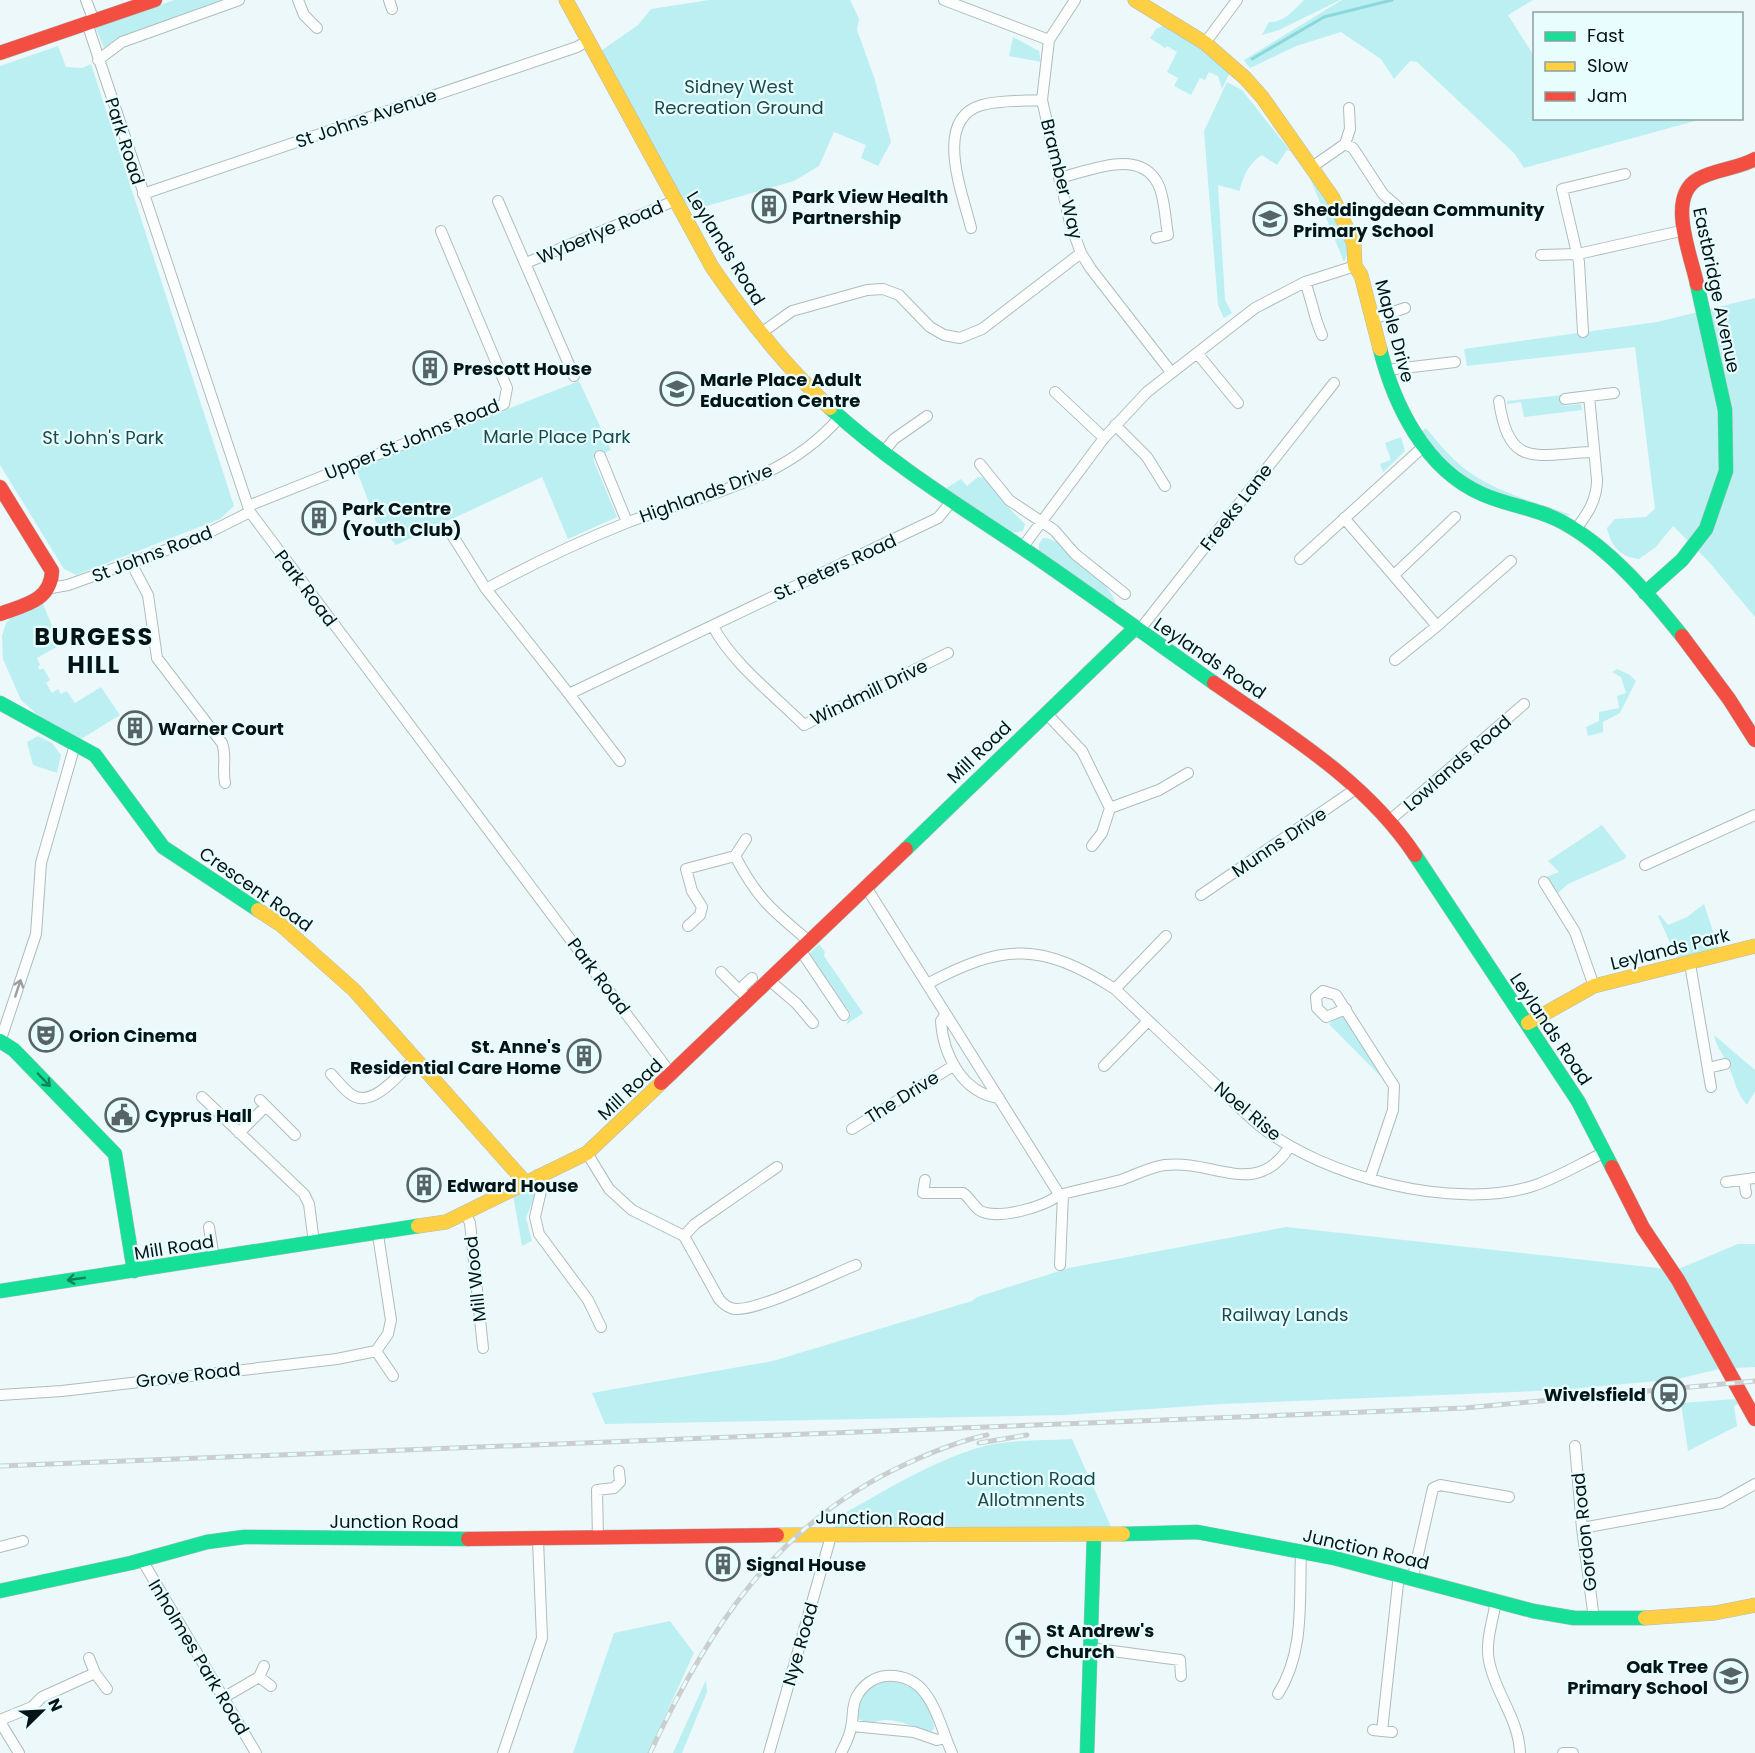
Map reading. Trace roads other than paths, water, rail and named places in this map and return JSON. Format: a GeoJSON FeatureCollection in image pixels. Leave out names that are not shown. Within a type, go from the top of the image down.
{"type":"FeatureCollection","features":[{"type":"Feature","properties":{"kind":"street","name":"Park Road"},"geometry":{"type":"LineString","coordinates":[[86,0],[98,60],[249,509],[672,1075]]}},
{"type":"Feature","properties":{"kind":"street"},"geometry":{"type":"LineString","coordinates":[[0,53],[155,0]]}},
{"type":"Feature","properties":{"kind":"street"},"geometry":{"type":"LineString","coordinates":[[98,60],[123,42],[239,0]]}},
{"type":"Feature","properties":{"kind":"street"},"geometry":{"type":"LineString","coordinates":[[298,0],[304,15],[317,28]]}},
{"type":"Feature","properties":{"kind":"street","name":"Leylands Road"},"geometry":{"type":"LineString","coordinates":[[566,0],[712,267],[799,379],[839,418],[883,453],[1288,734],[1357,788],[1404,838],[1578,1101],[1643,1227],[1703,1323],[1755,1419]]}},
{"type":"Feature","properties":{"kind":"street"},"geometry":{"type":"LineString","coordinates":[[944,0],[1049,40]]}},
{"type":"Feature","properties":{"kind":"street","name":"Bramber Way"},"geometry":{"type":"LineString","coordinates":[[1076,0],[1049,40],[1042,100],[1070,223],[1081,253],[1171,372]]}},
{"type":"Feature","properties":{"kind":"street","name":"Maple Drive"},"geometry":{"type":"LineString","coordinates":[[1135,0],[1205,43],[1257,91],[1333,198],[1354,244],[1355,266],[1361,275],[1395,398],[1424,446],[1461,481],[1480,493],[1556,518],[1575,530],[1633,579],[1686,640],[1755,740]]}},
{"type":"Feature","properties":{"kind":"street"},"geometry":{"type":"LineString","coordinates":[[1205,43],[1232,2]]}},
{"type":"Feature","properties":{"kind":"street","name":"St Johns Avenue"},"geometry":{"type":"LineString","coordinates":[[143,194],[577,47],[589,40]]}},
{"type":"Feature","properties":{"kind":"street"},"geometry":{"type":"LineString","coordinates":[[971,228],[953,149],[955,132],[963,117],[984,104],[1042,100]]}},
{"type":"Feature","properties":{"kind":"street"},"geometry":{"type":"LineString","coordinates":[[1312,167],[1345,144],[1350,129],[1349,108]]}},
{"type":"Feature","properties":{"kind":"street"},"geometry":{"type":"LineString","coordinates":[[1345,144],[1353,148],[1389,202],[1398,207]]}},
{"type":"Feature","properties":{"kind":"street","name":"Eastbridge Avenue"},"geometry":{"type":"LineString","coordinates":[[1645,593],[1682,560],[1706,529],[1726,471],[1725,410],[1680,208],[1680,196],[1685,187],[1697,177],[1755,159]]}},
{"type":"Feature","properties":{"kind":"street"},"geometry":{"type":"LineString","coordinates":[[1059,178],[1128,163],[1145,168],[1159,186],[1168,235],[1156,238]]}},
{"type":"Feature","properties":{"kind":"street"},"geometry":{"type":"LineString","coordinates":[[1583,332],[1578,254],[1563,189],[1625,174]]}},
{"type":"Feature","properties":{"kind":"street","name":"Wyberlye Road"},"geometry":{"type":"LineString","coordinates":[[498,201],[574,376]]}},
{"type":"Feature","properties":{"kind":"street","name":"Wyberlye Road"},"geometry":{"type":"LineString","coordinates":[[526,262],[674,201]]}},
{"type":"Feature","properties":{"kind":"street"},"geometry":{"type":"LineString","coordinates":[[1541,255],[1578,254],[1685,230]]}},
{"type":"Feature","properties":{"kind":"street","name":"Upper St Johns Road"},"geometry":{"type":"LineString","coordinates":[[249,509],[504,404],[507,388],[441,231]]}},
{"type":"Feature","properties":{"kind":"street"},"geometry":{"type":"LineString","coordinates":[[761,333],[792,311],[867,290],[883,289],[899,295],[930,327],[944,335],[960,338],[982,329],[1081,253]]}},
{"type":"Feature","properties":{"kind":"street"},"geometry":{"type":"LineString","coordinates":[[1022,548],[1104,438],[1147,392],[1255,308],[1305,282],[1355,266]]}},
{"type":"Feature","properties":{"kind":"street"},"geometry":{"type":"LineString","coordinates":[[1305,282],[1311,299],[1314,319],[1322,335]]}},
{"type":"Feature","properties":{"kind":"street"},"geometry":{"type":"LineString","coordinates":[[1373,320],[1405,308]]}},
{"type":"Feature","properties":{"kind":"street"},"geometry":{"type":"LineString","coordinates":[[1197,353],[1238,403]]}},
{"type":"Feature","properties":{"kind":"street"},"geometry":{"type":"LineString","coordinates":[[1386,370],[1455,362]]}},
{"type":"Feature","properties":{"kind":"street","name":"Freeks Lane"},"geometry":{"type":"LineString","coordinates":[[1136,630],[1334,383]]}},
{"type":"Feature","properties":{"kind":"street"},"geometry":{"type":"LineString","coordinates":[[1055,392],[1104,438]]}},
{"type":"Feature","properties":{"kind":"street"},"geometry":{"type":"LineString","coordinates":[[1565,399],[1614,393]]}},
{"type":"Feature","properties":{"kind":"street"},"geometry":{"type":"LineString","coordinates":[[1575,530],[1589,512],[1597,490],[1589,396]]}},
{"type":"Feature","properties":{"kind":"street"},"geometry":{"type":"LineString","coordinates":[[1499,401],[1507,437],[1521,451],[1533,454],[1592,452]]}},
{"type":"Feature","properties":{"kind":"street"},"geometry":{"type":"LineString","coordinates":[[883,453],[894,439],[927,416]]}},
{"type":"Feature","properties":{"kind":"street","name":"Highlands Drive"},"geometry":{"type":"LineString","coordinates":[[486,589],[559,551],[627,522],[701,499],[773,470],[806,451],[839,418]]}},
{"type":"Feature","properties":{"kind":"street"},"geometry":{"type":"LineString","coordinates":[[1115,425],[1147,457],[1165,486]]}},
{"type":"Feature","properties":{"kind":"street"},"geometry":{"type":"LineString","coordinates":[[1300,560],[1424,446]]}},
{"type":"Feature","properties":{"kind":"street","name":"Highlands Drive"},"geometry":{"type":"LineString","coordinates":[[600,456],[627,522]]}},
{"type":"Feature","properties":{"kind":"street"},"geometry":{"type":"LineString","coordinates":[[980,464],[1009,500],[1054,530],[1075,554],[1125,594]]}},
{"type":"Feature","properties":{"kind":"street"},"geometry":{"type":"LineString","coordinates":[[0,487],[52,571],[51,588],[46,595],[0,614]]}},
{"type":"Feature","properties":{"kind":"street","name":"St. Peters Road"},"geometry":{"type":"LineString","coordinates":[[569,694],[938,518],[951,502]]}},
{"type":"Feature","properties":{"kind":"street","name":"St Johns Road"},"geometry":{"type":"LineString","coordinates":[[51,588],[68,585],[194,540],[249,509]]}},
{"type":"Feature","properties":{"kind":"street"},"geometry":{"type":"LineString","coordinates":[[1394,575],[1455,517]]}},
{"type":"Feature","properties":{"kind":"street"},"geometry":{"type":"LineString","coordinates":[[1344,518],[1437,626]]}},
{"type":"Feature","properties":{"kind":"street"},"geometry":{"type":"LineString","coordinates":[[449,530],[486,589],[620,761]]}},
{"type":"Feature","properties":{"kind":"street"},"geometry":{"type":"LineString","coordinates":[[1395,660],[1511,561]]}},
{"type":"Feature","properties":{"kind":"street"},"geometry":{"type":"LineString","coordinates":[[131,563],[148,595],[157,658],[222,744],[225,752],[222,768],[225,783]]}},
{"type":"Feature","properties":{"kind":"street","name":"Windmill Drive"},"geometry":{"type":"LineString","coordinates":[[713,626],[718,636],[742,663],[804,725],[948,653]]}},
{"type":"Feature","properties":{"kind":"street","name":"Mill Road"},"geometry":{"type":"LineString","coordinates":[[0,1291],[446,1222],[587,1153],[672,1075],[1046,713],[1136,630]]}},
{"type":"Feature","properties":{"kind":"street","name":"Crescent Road"},"geometry":{"type":"LineString","coordinates":[[0,703],[95,755],[149,834],[163,847],[281,925],[354,990],[525,1182]]}},
{"type":"Feature","properties":{"kind":"street","name":"Lowlands Road"},"geometry":{"type":"LineString","coordinates":[[1389,821],[1524,704]]}},
{"type":"Feature","properties":{"kind":"street"},"geometry":{"type":"LineString","coordinates":[[1046,713],[1082,751],[1110,808],[1102,833],[1092,846]]}},
{"type":"Feature","properties":{"kind":"street"},"geometry":{"type":"LineString","coordinates":[[75,745],[41,863],[36,934],[0,1042],[14,1050],[115,1154],[134,1271]]}},
{"type":"Feature","properties":{"kind":"street"},"geometry":{"type":"LineString","coordinates":[[1110,808],[1159,790],[1188,773]]}},
{"type":"Feature","properties":{"kind":"street","name":"Munns Drive"},"geometry":{"type":"LineString","coordinates":[[1201,895],[1357,788]]}},
{"type":"Feature","properties":{"kind":"street"},"geometry":{"type":"LineString","coordinates":[[1645,865],[1755,815]]}},
{"type":"Feature","properties":{"kind":"street"},"geometry":{"type":"LineString","coordinates":[[688,926],[700,915],[702,907],[683,865],[735,856],[746,838]]}},
{"type":"Feature","properties":{"kind":"street"},"geometry":{"type":"LineString","coordinates":[[735,856],[750,886],[806,946],[844,1015]]}},
{"type":"Feature","properties":{"kind":"street","name":"Leylands Park"},"geometry":{"type":"LineString","coordinates":[[1544,882],[1575,932],[1594,986]]}},
{"type":"Feature","properties":{"kind":"street"},"geometry":{"type":"LineString","coordinates":[[866,887],[1061,1194],[1060,1264]]}},
{"type":"Feature","properties":{"kind":"street"},"geometry":{"type":"LineString","coordinates":[[1115,989],[1166,936]]}},
{"type":"Feature","properties":{"kind":"street","name":"Leylands Park"},"geometry":{"type":"LineString","coordinates":[[1528,1023],[1594,986],[1690,964],[1755,945]]}},
{"type":"Feature","properties":{"kind":"street","name":"Noel Rise"},"geometry":{"type":"LineString","coordinates":[[927,984],[956,968],[988,957],[1022,951],[1055,957],[1087,971],[1115,989],[1261,1126],[1290,1146],[1326,1163],[1413,1190],[1456,1194],[1501,1192],[1532,1186],[1603,1153]]}},
{"type":"Feature","properties":{"kind":"street"},"geometry":{"type":"LineString","coordinates":[[1690,964],[1711,1088]]}},
{"type":"Feature","properties":{"kind":"street"},"geometry":{"type":"LineString","coordinates":[[721,972],[750,1000]]}},
{"type":"Feature","properties":{"kind":"street"},"geometry":{"type":"LineString","coordinates":[[739,990],[752,978]]}},
{"type":"Feature","properties":{"kind":"street"},"geometry":{"type":"LineString","coordinates":[[770,981],[796,1003],[813,1023]]}},
{"type":"Feature","properties":{"kind":"street"},"geometry":{"type":"LineString","coordinates":[[1346,1009],[1390,1076],[1395,1097],[1370,1178]]}},
{"type":"Feature","properties":{"kind":"street"},"geometry":{"type":"LineString","coordinates":[[946,1014],[941,1021],[942,1035],[953,1066],[975,1089],[990,1097],[999,1098]]}},
{"type":"Feature","properties":{"kind":"street"},"geometry":{"type":"LineString","coordinates":[[1104,1066],[1148,1021]]}},
{"type":"Feature","properties":{"kind":"street"},"geometry":{"type":"LineString","coordinates":[[331,1074],[352,1096],[363,1098],[378,1092],[415,1059]]}},
{"type":"Feature","properties":{"kind":"street"},"geometry":{"type":"LineString","coordinates":[[1707,1068],[1725,1064]]}},
{"type":"Feature","properties":{"kind":"street","name":"The Drive"},"geometry":{"type":"LineString","coordinates":[[852,1129],[953,1066]]}},
{"type":"Feature","properties":{"kind":"street"},"geometry":{"type":"LineString","coordinates":[[202,1097],[304,1194],[309,1204],[314,1243]]}},
{"type":"Feature","properties":{"kind":"street"},"geometry":{"type":"LineString","coordinates":[[239,1133],[262,1103],[295,1135]]}},
{"type":"Feature","properties":{"kind":"street"},"geometry":{"type":"LineString","coordinates":[[925,1180],[923,1193],[963,1193],[979,1210],[988,1213],[1036,1208],[1061,1194],[1120,1180],[1163,1165],[1180,1165],[1246,1175],[1274,1167],[1290,1146]]}},
{"type":"Feature","properties":{"kind":"street"},"geometry":{"type":"LineString","coordinates":[[587,1153],[609,1189],[632,1210],[684,1236],[718,1299],[734,1309],[790,1293],[856,1264]]}},
{"type":"Feature","properties":{"kind":"street"},"geometry":{"type":"LineString","coordinates":[[684,1236],[695,1224],[777,1167]]}},
{"type":"Feature","properties":{"kind":"street"},"geometry":{"type":"LineString","coordinates":[[538,1175],[541,1191],[535,1217],[539,1233],[577,1285],[601,1327]]}},
{"type":"Feature","properties":{"kind":"street"},"geometry":{"type":"LineString","coordinates":[[1726,1182],[1749,1179],[1746,1193]]}},
{"type":"Feature","properties":{"kind":"street","name":"Mill Wood"},"geometry":{"type":"LineString","coordinates":[[465,1212],[470,1223],[483,1347]]}},
{"type":"Feature","properties":{"kind":"street"},"geometry":{"type":"LineString","coordinates":[[209,1227],[214,1259]]}},
{"type":"Feature","properties":{"kind":"street"},"geometry":{"type":"LineString","coordinates":[[378,1234],[391,1320],[388,1334],[376,1352],[393,1376]]}},
{"type":"Feature","properties":{"kind":"street","name":"Grove Road"},"geometry":{"type":"LineString","coordinates":[[0,1395],[62,1391],[338,1359],[376,1352]]}},
{"type":"Feature","properties":{"kind":"street","name":"Gordon Road"},"geometry":{"type":"LineString","coordinates":[[1575,1446],[1581,1528],[1594,1619]]}},
{"type":"Feature","properties":{"kind":"street"},"geometry":{"type":"LineString","coordinates":[[598,1538],[592,1490],[615,1488],[620,1482],[619,1472]]}},
{"type":"Feature","properties":{"kind":"street"},"geometry":{"type":"LineString","coordinates":[[1581,1528],[1721,1503],[1755,1484]]}},
{"type":"Feature","properties":{"kind":"street"},"geometry":{"type":"LineString","coordinates":[[1413,1577],[1433,1488],[1440,1485],[1509,1497]]}},
{"type":"Feature","properties":{"kind":"street","name":"Junction Road"},"geometry":{"type":"LineString","coordinates":[[0,1591],[142,1560],[207,1542],[244,1537],[538,1540],[1197,1532],[1413,1577],[1533,1611],[1594,1619],[1616,1620],[1715,1613],[1755,1605]]}},
{"type":"Feature","properties":{"kind":"street"},"geometry":{"type":"LineString","coordinates":[[1087,1753],[1094,1535]]}},
{"type":"Feature","properties":{"kind":"street","name":"Nye Road"},"geometry":{"type":"LineString","coordinates":[[770,1753],[831,1536]]}},
{"type":"Feature","properties":{"kind":"street"},"geometry":{"type":"LineString","coordinates":[[503,1753],[542,1638],[538,1540]]}},
{"type":"Feature","properties":{"kind":"street"},"geometry":{"type":"LineString","coordinates":[[0,1547],[23,1541]]}},
{"type":"Feature","properties":{"kind":"street"},"geometry":{"type":"LineString","coordinates":[[1278,1694],[1294,1658],[1300,1602],[1301,1552]]}},
{"type":"Feature","properties":{"kind":"street","name":"Inholmes Park Road"},"geometry":{"type":"LineString","coordinates":[[142,1560],[256,1753]]}},
{"type":"Feature","properties":{"kind":"street"},"geometry":{"type":"LineString","coordinates":[[1382,1731],[1399,1574]]}},
{"type":"Feature","properties":{"kind":"street"},"geometry":{"type":"LineString","coordinates":[[1496,1601],[1488,1649],[1489,1663],[1517,1729],[1520,1753]]}},
{"type":"Feature","properties":{"kind":"street"},"geometry":{"type":"LineString","coordinates":[[1090,1647],[1180,1660],[1181,1676]]}},
{"type":"Feature","properties":{"kind":"street"},"geometry":{"type":"LineString","coordinates":[[89,1658],[94,1672],[107,1689]]}},
{"type":"Feature","properties":{"kind":"street"},"geometry":{"type":"LineString","coordinates":[[19,1753],[0,1721],[32,1707],[42,1697],[94,1672]]}},
{"type":"Feature","properties":{"kind":"street"},"geometry":{"type":"LineString","coordinates":[[223,1698],[262,1672],[271,1686]]}},
{"type":"Feature","properties":{"kind":"street"},"geometry":{"type":"LineString","coordinates":[[841,1753],[852,1726],[852,1706],[867,1683],[878,1677],[903,1677],[917,1682],[927,1693],[952,1753]]}},
{"type":"Feature","properties":{"kind":"street"},"geometry":{"type":"LineString","coordinates":[[852,1726],[914,1732],[937,1740],[945,1738]]}},
{"type":"Feature","properties":{"kind":"street"},"geometry":{"type":"LineString","coordinates":[[1563,1753],[1573,1753]]}},
{"type":"Feature","properties":{"kind":"waterway"},"geometry":{"type":"LineString","coordinates":[[1252,59],[1324,17],[1392,0]]}},
{"type":"Feature","properties":{"kind":"railway"},"geometry":{"type":"LineString","coordinates":[[0,1466],[1465,1408],[1755,1381]]}},
{"type":"Feature","properties":{"kind":"railway"},"geometry":{"type":"LineString","coordinates":[[650,1753],[696,1663],[722,1622],[751,1584],[784,1548],[820,1516],[860,1488],[926,1455],[987,1435]]}},
{"type":"Feature","properties":{"kind":"railway"},"geometry":{"type":"LineString","coordinates":[[979,1443],[1027,1435]]}},
{"type":"Feature","properties":{"kind":"place","name":"Park View Health Partnership"},"geometry":{"type":"Point","coordinates":[769,206]}},
{"type":"Feature","properties":{"kind":"place","name":"Sheddingdean Community Primary School"},"geometry":{"type":"Point","coordinates":[1270,219]}},
{"type":"Feature","properties":{"kind":"place","name":"Prescott House"},"geometry":{"type":"Point","coordinates":[430,368]}},
{"type":"Feature","properties":{"kind":"place","name":"Marle Place Adult Education Centre"},"geometry":{"type":"Point","coordinates":[677,389]}},
{"type":"Feature","properties":{"kind":"place","name":"Park Centre (Youth Club)"},"geometry":{"type":"Point","coordinates":[319,518]}},
{"type":"Feature","properties":{"kind":"place","name":"Warner Court"},"geometry":{"type":"Point","coordinates":[135,728]}},
{"type":"Feature","properties":{"kind":"place","name":"Orion Cinema"},"geometry":{"type":"Point","coordinates":[46,1035]}},
{"type":"Feature","properties":{"kind":"place","name":"St. Anne's Residential Care Home"},"geometry":{"type":"Point","coordinates":[584,1056]}},
{"type":"Feature","properties":{"kind":"place","name":"Cyprus Hall"},"geometry":{"type":"Point","coordinates":[122,1115]}},
{"type":"Feature","properties":{"kind":"place","name":"Edward House"},"geometry":{"type":"Point","coordinates":[424,1185]}},
{"type":"Feature","properties":{"kind":"place","name":"Wivelsfield"},"geometry":{"type":"Point","coordinates":[1669,1394]}},
{"type":"Feature","properties":{"kind":"place","name":"Signal House"},"geometry":{"type":"Point","coordinates":[723,1564]}},
{"type":"Feature","properties":{"kind":"place","name":"St Andrew's Church"},"geometry":{"type":"Point","coordinates":[1023,1640]}},
{"type":"Feature","properties":{"kind":"place","name":"Oak Tree Primary School"},"geometry":{"type":"Point","coordinates":[1731,1676]}},
{"type":"Feature","properties":{"kind":"district","name":"BURGESS HILL"},"geometry":{"type":"Point","coordinates":[94,650]}},
{"type":"Feature","properties":{"kind":"park label","name":"Sidney West Recreation Ground"},"geometry":{"type":"Point","coordinates":[739,96]}},
{"type":"Feature","properties":{"kind":"park label","name":"Marle Place Park"},"geometry":{"type":"Point","coordinates":[557,436]}},
{"type":"Feature","properties":{"kind":"park label","name":"St John's Park"},"geometry":{"type":"Point","coordinates":[103,437]}},
{"type":"Feature","properties":{"kind":"park label","name":"Railway Lands"},"geometry":{"type":"Point","coordinates":[1285,1314]}},
{"type":"Feature","properties":{"kind":"park label","name":"Junction Road Allotmnents"},"geometry":{"type":"Point","coordinates":[1031,1488]}}]}
